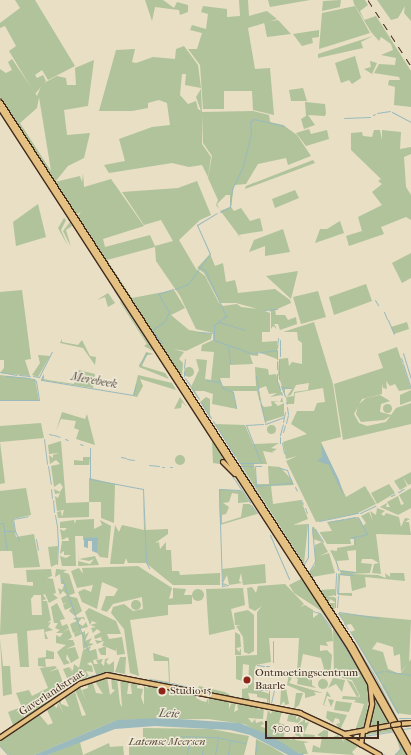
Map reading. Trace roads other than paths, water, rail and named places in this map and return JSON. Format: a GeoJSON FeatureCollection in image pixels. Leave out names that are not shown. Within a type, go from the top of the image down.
{"type":"FeatureCollection","features":[{"type":"Feature","properties":{"kind":"highway"},"geometry":{"type":"LineString","coordinates":[[0,102],[353,646],[411,750]]}},
{"type":"Feature","properties":{"kind":"highway"},"geometry":{"type":"LineString","coordinates":[[0,108],[370,680],[410,755]]}},
{"type":"Feature","properties":{"kind":"highway"},"geometry":{"type":"LineString","coordinates":[[223,462],[255,501]]}},
{"type":"Feature","properties":{"kind":"highway"},"geometry":{"type":"LineString","coordinates":[[364,731],[370,728],[372,701],[370,680]]}},
{"type":"Feature","properties":{"kind":"main road","name":"Gaverlandstraat"},"geometry":{"type":"LineString","coordinates":[[0,738],[80,684],[99,676],[163,683],[311,716],[380,755]]}},
{"type":"Feature","properties":{"kind":"main road"},"geometry":{"type":"LineString","coordinates":[[370,728],[411,723]]}},
{"type":"Feature","properties":{"kind":"main road"},"geometry":{"type":"LineString","coordinates":[[344,734],[364,731],[361,745]]}},
{"type":"Feature","properties":{"kind":"water"},"geometry":{"type":"Polygon","coordinates":[[[321,443],[339,480],[344,497],[329,465],[317,461],[322,457],[321,443]]]}},
{"type":"Feature","properties":{"kind":"water"},"geometry":{"type":"Polygon","coordinates":[[[98,537],[97,553],[92,551],[92,541],[88,541],[88,548],[84,547],[84,538],[98,537]]]}},
{"type":"Feature","properties":{"kind":"water","name":"Leie"},"geometry":{"type":"Polygon","coordinates":[[[161,718],[240,723],[271,736],[300,754],[305,752],[303,755],[288,755],[250,735],[230,730],[155,726],[115,729],[48,755],[34,755],[117,720],[161,718]]]}},
{"type":"Feature","properties":{"kind":"waterway","name":"Merebeek"},"geometry":{"type":"LineString","coordinates":[[377,113],[390,111]]}},
{"type":"Feature","properties":{"kind":"waterway","name":"Merebeek"},"geometry":{"type":"LineString","coordinates":[[392,112],[411,122]]}},
{"type":"Feature","properties":{"kind":"waterway","name":"Merebeek"},"geometry":{"type":"LineString","coordinates":[[344,118],[370,117]]}},
{"type":"Feature","properties":{"kind":"waterway","name":"Merebeek"},"geometry":{"type":"LineString","coordinates":[[220,212],[230,207],[232,189],[243,166],[251,135],[250,122],[254,119],[284,126]]}},
{"type":"Feature","properties":{"kind":"waterway","name":"Merebeek"},"geometry":{"type":"LineString","coordinates":[[175,289],[188,284],[210,254],[197,225],[217,213]]}},
{"type":"Feature","properties":{"kind":"waterway"},"geometry":{"type":"LineString","coordinates":[[199,267],[205,270],[226,316],[214,325],[214,339]]}},
{"type":"Feature","properties":{"kind":"waterway","name":"Merebeek"},"geometry":{"type":"LineString","coordinates":[[162,343],[152,330],[164,322],[169,312],[158,294],[173,289]]}},
{"type":"Feature","properties":{"kind":"waterway"},"geometry":{"type":"LineString","coordinates":[[114,290],[152,348]]}},
{"type":"Feature","properties":{"kind":"waterway"},"geometry":{"type":"LineString","coordinates":[[375,300],[378,305]]}},
{"type":"Feature","properties":{"kind":"waterway"},"geometry":{"type":"LineString","coordinates":[[263,310],[277,309]]}},
{"type":"Feature","properties":{"kind":"waterway"},"geometry":{"type":"LineString","coordinates":[[384,312],[387,319]]}},
{"type":"Feature","properties":{"kind":"waterway"},"geometry":{"type":"LineString","coordinates":[[388,320],[394,334]]}},
{"type":"Feature","properties":{"kind":"waterway"},"geometry":{"type":"LineString","coordinates":[[219,322],[245,330]]}},
{"type":"Feature","properties":{"kind":"waterway"},"geometry":{"type":"LineString","coordinates":[[199,332],[212,333]]}},
{"type":"Feature","properties":{"kind":"waterway"},"geometry":{"type":"LineString","coordinates":[[277,348],[278,338]]}},
{"type":"Feature","properties":{"kind":"waterway"},"geometry":{"type":"LineString","coordinates":[[214,340],[253,354]]}},
{"type":"Feature","properties":{"kind":"waterway"},"geometry":{"type":"LineString","coordinates":[[280,340],[280,345]]}},
{"type":"Feature","properties":{"kind":"waterway"},"geometry":{"type":"LineString","coordinates":[[280,346],[280,356]]}},
{"type":"Feature","properties":{"kind":"waterway"},"geometry":{"type":"LineString","coordinates":[[228,347],[230,363]]}},
{"type":"Feature","properties":{"kind":"waterway"},"geometry":{"type":"LineString","coordinates":[[254,353],[277,350],[277,359]]}},
{"type":"Feature","properties":{"kind":"waterway"},"geometry":{"type":"LineString","coordinates":[[33,376],[39,377],[52,352]]}},
{"type":"Feature","properties":{"kind":"waterway","name":"Merebeek"},"geometry":{"type":"LineString","coordinates":[[139,365],[147,353]]}},
{"type":"Feature","properties":{"kind":"waterway"},"geometry":{"type":"LineString","coordinates":[[403,353],[411,379]]}},
{"type":"Feature","properties":{"kind":"waterway"},"geometry":{"type":"LineString","coordinates":[[401,358],[403,363]]}},
{"type":"Feature","properties":{"kind":"waterway"},"geometry":{"type":"LineString","coordinates":[[184,368],[185,359]]}},
{"type":"Feature","properties":{"kind":"waterway"},"geometry":{"type":"LineString","coordinates":[[279,359],[279,374]]}},
{"type":"Feature","properties":{"kind":"waterway"},"geometry":{"type":"LineString","coordinates":[[277,361],[277,369]]}},
{"type":"Feature","properties":{"kind":"waterway"},"geometry":{"type":"LineString","coordinates":[[403,364],[411,388]]}},
{"type":"Feature","properties":{"kind":"waterway"},"geometry":{"type":"LineString","coordinates":[[0,372],[17,375]]}},
{"type":"Feature","properties":{"kind":"waterway"},"geometry":{"type":"LineString","coordinates":[[277,374],[277,382]]}},
{"type":"Feature","properties":{"kind":"waterway"},"geometry":{"type":"LineString","coordinates":[[19,375],[30,376]]}},
{"type":"Feature","properties":{"kind":"waterway","name":"Merebeek"},"geometry":{"type":"LineString","coordinates":[[41,380],[43,375]]}},
{"type":"Feature","properties":{"kind":"waterway"},"geometry":{"type":"LineString","coordinates":[[6,376],[30,378]]}},
{"type":"Feature","properties":{"kind":"waterway"},"geometry":{"type":"LineString","coordinates":[[256,376],[259,394]]}},
{"type":"Feature","properties":{"kind":"waterway"},"geometry":{"type":"LineString","coordinates":[[185,378],[190,385]]}},
{"type":"Feature","properties":{"kind":"waterway","name":"Merebeek"},"geometry":{"type":"LineString","coordinates":[[0,400],[39,400],[36,381],[32,379]]}},
{"type":"Feature","properties":{"kind":"waterway"},"geometry":{"type":"LineString","coordinates":[[219,379],[223,388],[233,392],[236,408]]}},
{"type":"Feature","properties":{"kind":"waterway","name":"Merebeek"},"geometry":{"type":"LineString","coordinates":[[42,380],[133,395],[136,384]]}},
{"type":"Feature","properties":{"kind":"waterway"},"geometry":{"type":"LineString","coordinates":[[206,380],[219,382]]}},
{"type":"Feature","properties":{"kind":"waterway"},"geometry":{"type":"LineString","coordinates":[[278,383],[280,390]]}},
{"type":"Feature","properties":{"kind":"waterway"},"geometry":{"type":"LineString","coordinates":[[281,386],[285,396]]}},
{"type":"Feature","properties":{"kind":"waterway"},"geometry":{"type":"LineString","coordinates":[[191,387],[199,399]]}},
{"type":"Feature","properties":{"kind":"waterway"},"geometry":{"type":"LineString","coordinates":[[282,387],[290,388]]}},
{"type":"Feature","properties":{"kind":"waterway"},"geometry":{"type":"LineString","coordinates":[[260,400],[265,422]]}},
{"type":"Feature","properties":{"kind":"waterway"},"geometry":{"type":"LineString","coordinates":[[201,402],[211,418]]}},
{"type":"Feature","properties":{"kind":"waterway"},"geometry":{"type":"LineString","coordinates":[[287,407],[288,414]]}},
{"type":"Feature","properties":{"kind":"waterway"},"geometry":{"type":"LineString","coordinates":[[265,424],[284,417],[285,412]]}},
{"type":"Feature","properties":{"kind":"waterway"},"geometry":{"type":"LineString","coordinates":[[286,423],[288,415]]}},
{"type":"Feature","properties":{"kind":"waterway"},"geometry":{"type":"LineString","coordinates":[[283,422],[284,417]]}},
{"type":"Feature","properties":{"kind":"waterway"},"geometry":{"type":"LineString","coordinates":[[213,421],[235,456]]}},
{"type":"Feature","properties":{"kind":"waterway"},"geometry":{"type":"LineString","coordinates":[[261,463],[246,425],[263,424]]}},
{"type":"Feature","properties":{"kind":"waterway"},"geometry":{"type":"LineString","coordinates":[[280,435],[283,424]]}},
{"type":"Feature","properties":{"kind":"waterway"},"geometry":{"type":"LineString","coordinates":[[283,432],[285,425]]}},
{"type":"Feature","properties":{"kind":"waterway"},"geometry":{"type":"LineString","coordinates":[[49,434],[53,435]]}},
{"type":"Feature","properties":{"kind":"waterway"},"geometry":{"type":"LineString","coordinates":[[54,435],[60,437]]}},
{"type":"Feature","properties":{"kind":"waterway"},"geometry":{"type":"LineString","coordinates":[[280,437],[280,443]]}},
{"type":"Feature","properties":{"kind":"waterway"},"geometry":{"type":"LineString","coordinates":[[44,439],[47,464]]}},
{"type":"Feature","properties":{"kind":"waterway"},"geometry":{"type":"LineString","coordinates":[[282,443],[283,447]]}},
{"type":"Feature","properties":{"kind":"waterway"},"geometry":{"type":"LineString","coordinates":[[90,448],[90,479],[143,489],[146,562],[149,568]]}},
{"type":"Feature","properties":{"kind":"waterway"},"geometry":{"type":"LineString","coordinates":[[283,448],[284,453]]}},
{"type":"Feature","properties":{"kind":"waterway"},"geometry":{"type":"LineString","coordinates":[[121,457],[126,458]]}},
{"type":"Feature","properties":{"kind":"waterway"},"geometry":{"type":"LineString","coordinates":[[237,458],[240,463],[258,463]]}},
{"type":"Feature","properties":{"kind":"waterway"},"geometry":{"type":"LineString","coordinates":[[127,459],[134,460]]}},
{"type":"Feature","properties":{"kind":"waterway"},"geometry":{"type":"LineString","coordinates":[[149,465],[159,466]]}},
{"type":"Feature","properties":{"kind":"waterway"},"geometry":{"type":"LineString","coordinates":[[48,466],[51,484]]}},
{"type":"Feature","properties":{"kind":"waterway"},"geometry":{"type":"LineString","coordinates":[[253,466],[240,466],[303,564]]}},
{"type":"Feature","properties":{"kind":"waterway"},"geometry":{"type":"LineString","coordinates":[[255,466],[261,466]]}},
{"type":"Feature","properties":{"kind":"waterway"},"geometry":{"type":"LineString","coordinates":[[255,467],[256,486],[292,483],[287,470],[280,468]]}},
{"type":"Feature","properties":{"kind":"waterway"},"geometry":{"type":"LineString","coordinates":[[230,472],[234,479]]}},
{"type":"Feature","properties":{"kind":"waterway"},"geometry":{"type":"LineString","coordinates":[[235,480],[250,502]]}},
{"type":"Feature","properties":{"kind":"waterway"},"geometry":{"type":"LineString","coordinates":[[295,487],[297,491]]}},
{"type":"Feature","properties":{"kind":"waterway"},"geometry":{"type":"LineString","coordinates":[[51,489],[52,498]]}},
{"type":"Feature","properties":{"kind":"waterway"},"geometry":{"type":"LineString","coordinates":[[228,585],[222,586],[219,489],[240,490]]}},
{"type":"Feature","properties":{"kind":"waterway"},"geometry":{"type":"LineString","coordinates":[[391,496],[395,494]]}},
{"type":"Feature","properties":{"kind":"waterway"},"geometry":{"type":"LineString","coordinates":[[53,500],[54,512]]}},
{"type":"Feature","properties":{"kind":"waterway"},"geometry":{"type":"LineString","coordinates":[[251,505],[257,513]]}},
{"type":"Feature","properties":{"kind":"waterway"},"geometry":{"type":"LineString","coordinates":[[360,513],[375,506]]}},
{"type":"Feature","properties":{"kind":"waterway"},"geometry":{"type":"LineString","coordinates":[[319,521],[358,513]]}},
{"type":"Feature","properties":{"kind":"waterway"},"geometry":{"type":"LineString","coordinates":[[55,515],[57,526]]}},
{"type":"Feature","properties":{"kind":"waterway"},"geometry":{"type":"LineString","coordinates":[[4,531],[15,531],[13,519],[28,516]]}},
{"type":"Feature","properties":{"kind":"waterway"},"geometry":{"type":"LineString","coordinates":[[346,519],[355,517]]}},
{"type":"Feature","properties":{"kind":"waterway"},"geometry":{"type":"LineString","coordinates":[[350,538],[367,534],[358,517]]}},
{"type":"Feature","properties":{"kind":"waterway"},"geometry":{"type":"LineString","coordinates":[[340,520],[344,519]]}},
{"type":"Feature","properties":{"kind":"waterway"},"geometry":{"type":"LineString","coordinates":[[329,522],[339,520]]}},
{"type":"Feature","properties":{"kind":"waterway"},"geometry":{"type":"LineString","coordinates":[[0,523],[3,523],[7,550]]}},
{"type":"Feature","properties":{"kind":"waterway"},"geometry":{"type":"LineString","coordinates":[[304,564],[308,557],[308,524]]}},
{"type":"Feature","properties":{"kind":"waterway"},"geometry":{"type":"LineString","coordinates":[[57,526],[58,546]]}},
{"type":"Feature","properties":{"kind":"waterway"},"geometry":{"type":"LineString","coordinates":[[309,572],[315,561],[312,528]]}},
{"type":"Feature","properties":{"kind":"waterway"},"geometry":{"type":"LineString","coordinates":[[315,529],[323,542]]}},
{"type":"Feature","properties":{"kind":"waterway"},"geometry":{"type":"LineString","coordinates":[[15,531],[19,540]]}},
{"type":"Feature","properties":{"kind":"waterway"},"geometry":{"type":"LineString","coordinates":[[270,535],[289,579]]}},
{"type":"Feature","properties":{"kind":"waterway"},"geometry":{"type":"LineString","coordinates":[[354,537],[355,544]]}},
{"type":"Feature","properties":{"kind":"waterway"},"geometry":{"type":"LineString","coordinates":[[36,539],[38,550]]}},
{"type":"Feature","properties":{"kind":"waterway"},"geometry":{"type":"LineString","coordinates":[[57,564],[58,547]]}},
{"type":"Feature","properties":{"kind":"waterway"},"geometry":{"type":"LineString","coordinates":[[336,561],[338,570]]}},
{"type":"Feature","properties":{"kind":"waterway"},"geometry":{"type":"LineString","coordinates":[[340,571],[355,572]]}},
{"type":"Feature","properties":{"kind":"waterway"},"geometry":{"type":"LineString","coordinates":[[309,573],[373,673],[397,719]]}},
{"type":"Feature","properties":{"kind":"waterway"},"geometry":{"type":"LineString","coordinates":[[340,574],[353,575]]}},
{"type":"Feature","properties":{"kind":"waterway"},"geometry":{"type":"LineString","coordinates":[[335,595],[336,575]]}},
{"type":"Feature","properties":{"kind":"waterway"},"geometry":{"type":"LineString","coordinates":[[338,594],[339,575]]}},
{"type":"Feature","properties":{"kind":"waterway"},"geometry":{"type":"LineString","coordinates":[[62,579],[88,651]]}},
{"type":"Feature","properties":{"kind":"waterway"},"geometry":{"type":"LineString","coordinates":[[304,580],[369,687]]}},
{"type":"Feature","properties":{"kind":"waterway"},"geometry":{"type":"LineString","coordinates":[[337,607],[338,596]]}},
{"type":"Feature","properties":{"kind":"waterway"},"geometry":{"type":"LineString","coordinates":[[335,598],[335,603]]}},
{"type":"Feature","properties":{"kind":"waterway"},"geometry":{"type":"LineString","coordinates":[[316,612],[320,613],[331,627]]}},
{"type":"Feature","properties":{"kind":"waterway"},"geometry":{"type":"LineString","coordinates":[[339,612],[379,618]]}},
{"type":"Feature","properties":{"kind":"waterway"},"geometry":{"type":"LineString","coordinates":[[338,613],[343,620]]}},
{"type":"Feature","properties":{"kind":"waterway"},"geometry":{"type":"LineString","coordinates":[[344,623],[348,629]]}},
{"type":"Feature","properties":{"kind":"waterway"},"geometry":{"type":"LineString","coordinates":[[350,631],[382,684]]}},
{"type":"Feature","properties":{"kind":"waterway"},"geometry":{"type":"LineString","coordinates":[[273,641],[273,662]]}},
{"type":"Feature","properties":{"kind":"waterway"},"geometry":{"type":"LineString","coordinates":[[257,665],[264,666]]}},
{"type":"Feature","properties":{"kind":"waterway"},"geometry":{"type":"LineString","coordinates":[[376,673],[383,671]]}},
{"type":"Feature","properties":{"kind":"waterway"},"geometry":{"type":"LineString","coordinates":[[385,671],[411,675]]}},
{"type":"Feature","properties":{"kind":"waterway"},"geometry":{"type":"LineString","coordinates":[[90,676],[94,675]]}},
{"type":"Feature","properties":{"kind":"waterway"},"geometry":{"type":"LineString","coordinates":[[82,680],[86,678]]}},
{"type":"Feature","properties":{"kind":"waterway"},"geometry":{"type":"LineString","coordinates":[[149,679],[170,683]]}},
{"type":"Feature","properties":{"kind":"waterway"},"geometry":{"type":"LineString","coordinates":[[172,683],[215,694]]}},
{"type":"Feature","properties":{"kind":"waterway"},"geometry":{"type":"LineString","coordinates":[[272,688],[273,683]]}},
{"type":"Feature","properties":{"kind":"waterway"},"geometry":{"type":"LineString","coordinates":[[383,685],[398,713]]}},
{"type":"Feature","properties":{"kind":"waterway"},"geometry":{"type":"LineString","coordinates":[[271,703],[275,686]]}},
{"type":"Feature","properties":{"kind":"waterway"},"geometry":{"type":"LineString","coordinates":[[255,689],[263,690]]}},
{"type":"Feature","properties":{"kind":"waterway"},"geometry":{"type":"LineString","coordinates":[[269,690],[269,703]]}},
{"type":"Feature","properties":{"kind":"waterway"},"geometry":{"type":"LineString","coordinates":[[223,696],[232,698]]}},
{"type":"Feature","properties":{"kind":"waterway"},"geometry":{"type":"LineString","coordinates":[[368,714],[370,702]]}},
{"type":"Feature","properties":{"kind":"waterway"},"geometry":{"type":"LineString","coordinates":[[26,718],[29,715]]}},
{"type":"Feature","properties":{"kind":"waterway"},"geometry":{"type":"LineString","coordinates":[[399,718],[411,718]]}},
{"type":"Feature","properties":{"kind":"waterway"},"geometry":{"type":"LineString","coordinates":[[0,735],[24,719]]}},
{"type":"Feature","properties":{"kind":"waterway"},"geometry":{"type":"LineString","coordinates":[[356,729],[365,727]]}},
{"type":"Feature","properties":{"kind":"waterway"},"geometry":{"type":"LineString","coordinates":[[402,729],[411,728]]}},
{"type":"Feature","properties":{"kind":"waterway"},"geometry":{"type":"LineString","coordinates":[[364,736],[394,731]]}},
{"type":"Feature","properties":{"kind":"waterway"},"geometry":{"type":"LineString","coordinates":[[181,736],[216,737],[245,743]]}},
{"type":"Feature","properties":{"kind":"waterway"},"geometry":{"type":"LineString","coordinates":[[394,755],[400,749],[398,737]]}},
{"type":"Feature","properties":{"kind":"waterway"},"geometry":{"type":"LineString","coordinates":[[187,755],[189,738]]}},
{"type":"Feature","properties":{"kind":"waterway"},"geometry":{"type":"LineString","coordinates":[[202,755],[204,738]]}},
{"type":"Feature","properties":{"kind":"waterway"},"geometry":{"type":"LineString","coordinates":[[215,755],[218,738]]}},
{"type":"Feature","properties":{"kind":"waterway"},"geometry":{"type":"LineString","coordinates":[[228,755],[230,740]]}},
{"type":"Feature","properties":{"kind":"waterway"},"geometry":{"type":"LineString","coordinates":[[255,755],[257,740]]}},
{"type":"Feature","properties":{"kind":"waterway"},"geometry":{"type":"LineString","coordinates":[[363,741],[369,746]]}},
{"type":"Feature","properties":{"kind":"waterway"},"geometry":{"type":"LineString","coordinates":[[0,746],[8,755]]}},
{"type":"Feature","properties":{"kind":"railway"},"geometry":{"type":"LineString","coordinates":[[368,0],[411,66]]}},
{"type":"Feature","properties":{"kind":"place","name":"Ontmoetingscentrum Baarle"},"geometry":{"type":"Point","coordinates":[247,680]}},
{"type":"Feature","properties":{"kind":"place","name":"Studio 15"},"geometry":{"type":"Point","coordinates":[162,691]}},
{"type":"Feature","properties":{"kind":"park label","name":"Latemse Meersen"},"geometry":{"type":"Point","coordinates":[167,742]}}]}
